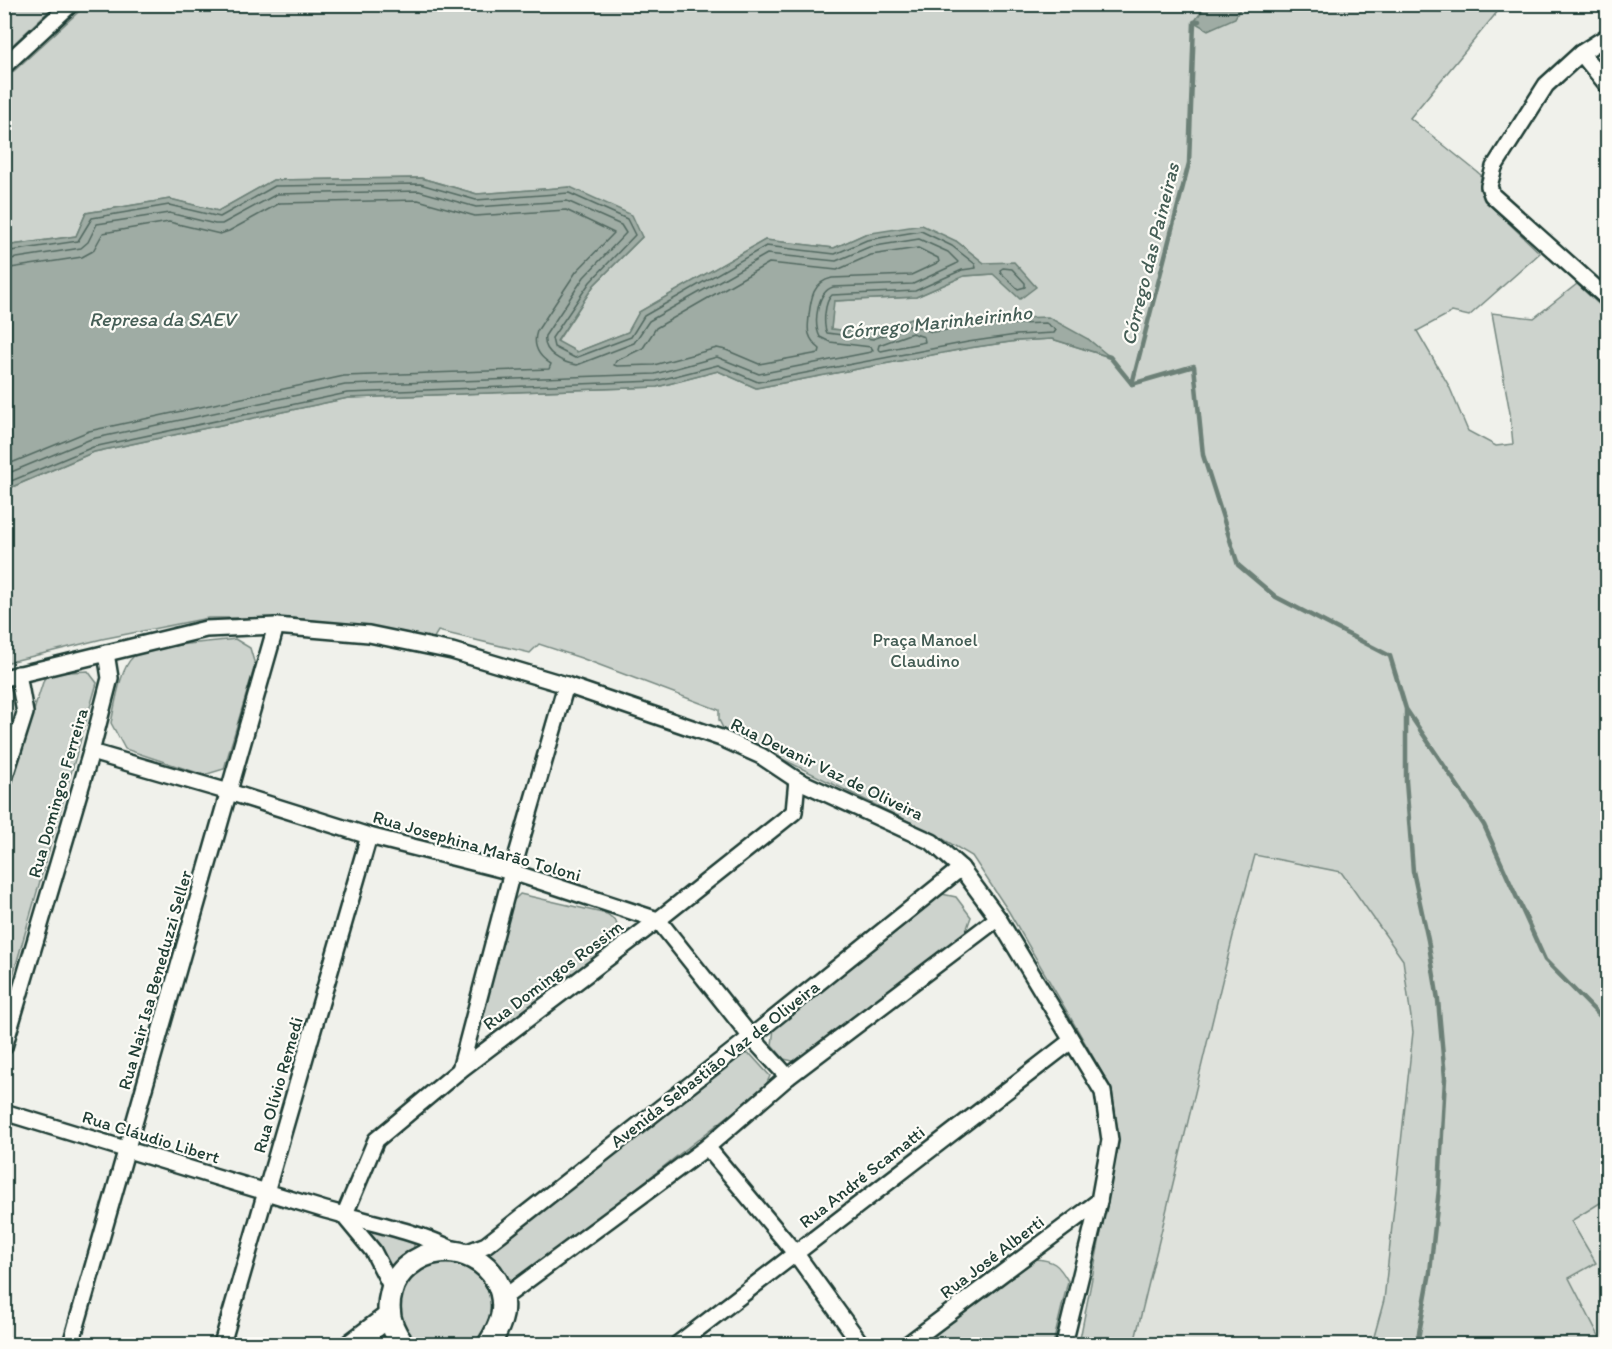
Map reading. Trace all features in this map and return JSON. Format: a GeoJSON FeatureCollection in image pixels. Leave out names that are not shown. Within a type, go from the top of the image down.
{"type":"FeatureCollection","features":[{"type":"Feature","properties":{"kind":"street"},"geometry":{"type":"LineString","coordinates":[[4,66],[70,4]]}},
{"type":"Feature","properties":{"kind":"street"},"geometry":{"type":"LineString","coordinates":[[1608,36],[1581,53],[1546,85],[1494,167],[1489,186],[1492,195],[1608,299]]}},
{"type":"Feature","properties":{"kind":"street"},"geometry":{"type":"LineString","coordinates":[[1581,53],[1608,86]]}},
{"type":"Feature","properties":{"kind":"street","name":"Rua Devanir Vaz de Oliveira"},"geometry":{"type":"LineString","coordinates":[[11,676],[206,629],[276,626],[369,634],[452,651],[566,685],[721,738],[761,756],[797,780],[932,842],[961,868],[998,918],[1103,1092],[1110,1140],[1099,1201],[1064,1344]]}},
{"type":"Feature","properties":{"kind":"street","name":"Rua Nair Isa Beneduzzi Seller"},"geometry":{"type":"LineString","coordinates":[[71,1344],[276,626]]}},
{"type":"Feature","properties":{"kind":"street","name":"Rua Domingos Ferreira"},"geometry":{"type":"LineString","coordinates":[[4,1047],[91,752],[110,678],[106,653]]}},
{"type":"Feature","properties":{"kind":"street"},"geometry":{"type":"LineString","coordinates":[[4,779],[25,713],[11,676]]}},
{"type":"Feature","properties":{"kind":"street"},"geometry":{"type":"LineString","coordinates":[[460,1070],[512,873],[566,685]]}},
{"type":"Feature","properties":{"kind":"street","name":"Rua Josephina Marão Toloni"},"geometry":{"type":"LineString","coordinates":[[91,752],[369,836],[512,873],[658,920]]}},
{"type":"Feature","properties":{"kind":"street","name":"Rua Domingos Rossim"},"geometry":{"type":"LineString","coordinates":[[344,1216],[376,1140],[460,1070],[658,920],[794,812],[797,780]]}},
{"type":"Feature","properties":{"kind":"street","name":"Rua Olívio Remedi"},"geometry":{"type":"LineString","coordinates":[[222,1344],[369,836]]}},
{"type":"Feature","properties":{"kind":"street","name":"Avenida Sebastião Vaz de Oliveira"},"geometry":{"type":"LineString","coordinates":[[461,1252],[486,1245],[751,1037],[961,868]]}},
{"type":"Feature","properties":{"kind":"street"},"geometry":{"type":"LineString","coordinates":[[502,1299],[707,1147],[788,1077],[998,918]]}},
{"type":"Feature","properties":{"kind":"street"},"geometry":{"type":"LineString","coordinates":[[658,920],[751,1037],[788,1077]]}},
{"type":"Feature","properties":{"kind":"street","name":"Rua André Scamatti"},"geometry":{"type":"LineString","coordinates":[[678,1344],[1071,1041]]}},
{"type":"Feature","properties":{"kind":"street","name":"Rua Cláudio Libert"},"geometry":{"type":"LineString","coordinates":[[4,1112],[344,1216],[428,1237],[461,1252]]}},
{"type":"Feature","properties":{"kind":"street"},"geometry":{"type":"LineString","coordinates":[[707,1147],[796,1254],[861,1344]]}},
{"type":"Feature","properties":{"kind":"street","name":"Rua José Alberti"},"geometry":{"type":"LineString","coordinates":[[908,1344],[1099,1201]]}},
{"type":"Feature","properties":{"kind":"street"},"geometry":{"type":"LineString","coordinates":[[344,1216],[373,1251],[392,1288]]}},
{"type":"Feature","properties":{"kind":"street"},"geometry":{"type":"LineString","coordinates":[[403,1344],[395,1335],[389,1316],[388,1302],[392,1288],[402,1271],[417,1257],[436,1251],[461,1252],[483,1264],[495,1280],[502,1299],[502,1316],[489,1344]]}},
{"type":"Feature","properties":{"kind":"street"},"geometry":{"type":"LineString","coordinates":[[352,1344],[389,1316]]}},
{"type":"Feature","properties":{"kind":"shaded area"},"geometry":{"type":"Polygon","coordinates":[[[1255,854],[1341,872],[1403,960],[1413,1032],[1384,1300],[1372,1344],[1134,1344],[1233,936],[1255,854]]]}},
{"type":"Feature","properties":{"kind":"shaded area"},"geometry":{"type":"Polygon","coordinates":[[[1607,1198],[1608,1331],[1600,1338],[1569,1278],[1596,1262],[1571,1222],[1607,1198]]]}},
{"type":"Feature","properties":{"kind":"green space"},"geometry":{"type":"Polygon","coordinates":[[[5,4],[55,4],[55,5],[5,52],[5,4]]]}},
{"type":"Feature","properties":{"kind":"green space","name":"Praça Manoel Claudino"},"geometry":{"type":"Polygon","coordinates":[[[86,5],[1503,5],[1410,118],[1481,175],[1480,190],[1493,208],[1540,253],[1469,316],[1452,312],[1417,331],[1449,386],[1468,431],[1496,446],[1513,444],[1510,413],[1492,313],[1534,318],[1577,284],[1607,312],[1608,1198],[1571,1221],[1596,1263],[1569,1278],[1600,1338],[1593,1344],[1372,1344],[1384,1300],[1413,1032],[1403,960],[1341,872],[1255,855],[1233,936],[1134,1344],[1079,1344],[1119,1141],[1112,1090],[1009,912],[972,856],[936,835],[724,730],[719,720],[719,710],[539,644],[530,653],[438,631],[432,641],[371,627],[294,618],[208,618],[102,639],[5,663],[5,490],[94,452],[348,398],[657,387],[718,371],[756,388],[969,348],[1052,339],[1109,357],[1088,339],[985,319],[932,326],[912,318],[872,333],[831,329],[833,301],[916,297],[964,276],[993,274],[984,263],[956,241],[865,234],[834,248],[765,240],[639,312],[628,332],[577,352],[557,342],[594,285],[642,237],[570,187],[477,194],[421,178],[273,180],[218,211],[170,199],[86,213],[76,236],[5,246],[4,80],[86,5]]]}},
{"type":"Feature","properties":{"kind":"green space"},"geometry":{"type":"Polygon","coordinates":[[[235,639],[250,648],[255,665],[224,769],[204,775],[125,749],[111,723],[121,678],[128,662],[133,657],[166,647],[235,639]]]}},
{"type":"Feature","properties":{"kind":"green space"},"geometry":{"type":"Polygon","coordinates":[[[88,671],[97,683],[5,1003],[5,801],[44,679],[52,673],[88,671]]]}},
{"type":"Feature","properties":{"kind":"green space"},"geometry":{"type":"Polygon","coordinates":[[[520,894],[607,914],[616,921],[618,931],[614,943],[505,1029],[494,1028],[484,1024],[482,1015],[513,901],[520,894]]]}},
{"type":"Feature","properties":{"kind":"green space"},"geometry":{"type":"Polygon","coordinates":[[[942,894],[956,897],[971,917],[966,931],[797,1062],[784,1059],[772,1045],[774,1028],[942,894]]]}},
{"type":"Feature","properties":{"kind":"green space"},"geometry":{"type":"Polygon","coordinates":[[[743,1053],[751,1055],[770,1076],[765,1087],[518,1281],[507,1278],[489,1255],[492,1247],[743,1053]]]}},
{"type":"Feature","properties":{"kind":"green space"},"geometry":{"type":"Polygon","coordinates":[[[368,1228],[415,1240],[413,1251],[401,1256],[393,1265],[387,1265],[368,1233],[368,1228]]]}},
{"type":"Feature","properties":{"kind":"green space"},"geometry":{"type":"Polygon","coordinates":[[[1034,1259],[1046,1260],[1055,1264],[1068,1281],[1053,1344],[921,1344],[1034,1259]]]}},
{"type":"Feature","properties":{"kind":"green space"},"geometry":{"type":"Polygon","coordinates":[[[450,1260],[476,1273],[489,1287],[494,1305],[489,1325],[478,1344],[412,1344],[397,1319],[401,1289],[409,1276],[421,1266],[450,1260]]]}},
{"type":"Feature","properties":{"kind":"water"},"geometry":{"type":"Polygon","coordinates":[[[1207,4],[1242,5],[1235,18],[1208,30],[1194,22],[1207,4]]]}},
{"type":"Feature","properties":{"kind":"water","name":"Represa da SAEV"},"geometry":{"type":"Polygon","coordinates":[[[421,178],[477,194],[570,187],[632,215],[642,237],[594,285],[557,341],[577,352],[628,332],[639,312],[765,240],[834,248],[865,234],[922,225],[956,241],[984,263],[1014,262],[1036,287],[1020,299],[993,274],[964,276],[916,297],[834,301],[831,329],[872,333],[912,318],[932,326],[985,319],[1048,317],[1088,339],[1110,357],[1052,339],[969,348],[756,388],[718,371],[657,387],[348,398],[94,452],[5,490],[5,246],[76,236],[86,213],[170,199],[218,211],[273,180],[421,178]]]}},
{"type":"Feature","properties":{"kind":"waterway","name":"Córrego das Paineiras"},"geometry":{"type":"LineString","coordinates":[[1132,384],[1189,163],[1194,22],[1199,21]]}},
{"type":"Feature","properties":{"kind":"waterway","name":"Córrego Marinheirinho"},"geometry":{"type":"LineString","coordinates":[[1107,356],[1132,384],[1194,366],[1203,455],[1238,565],[1276,597],[1390,656],[1406,709],[1484,825],[1545,960],[1608,1024]]}},
{"type":"Feature","properties":{"kind":"waterway"},"geometry":{"type":"LineString","coordinates":[[1406,710],[1406,781],[1413,871],[1438,1000],[1445,1078],[1439,1189],[1430,1272],[1417,1344]]}}]}
